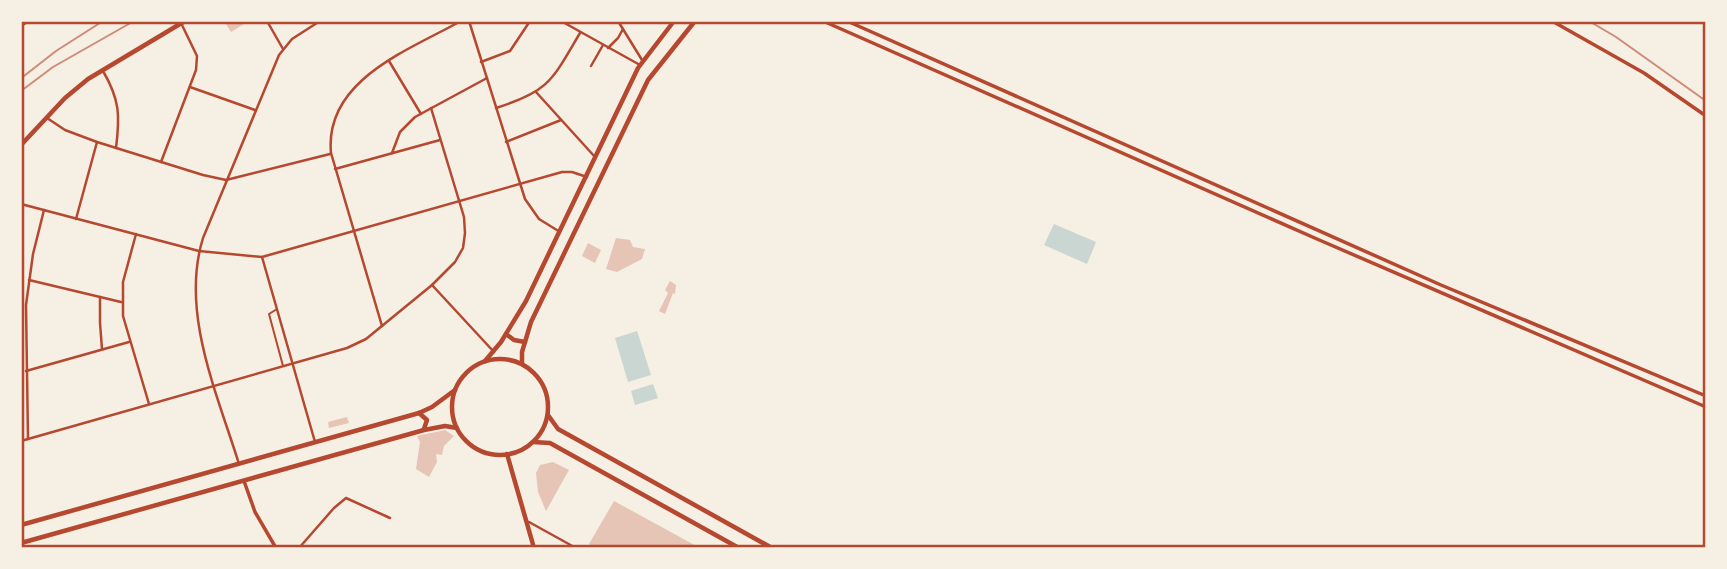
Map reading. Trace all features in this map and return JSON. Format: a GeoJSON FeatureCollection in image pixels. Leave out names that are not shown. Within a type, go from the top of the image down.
{"type":"FeatureCollection","features":[{"type":"Feature","properties":{"kind":"main road"},"geometry":{"type":"LineString","coordinates":[[21,25],[27,21]]}},
{"type":"Feature","properties":{"kind":"main road"},"geometry":{"type":"LineString","coordinates":[[21,525],[419,413],[455,390],[469,370],[494,352],[526,301],[641,63],[674,21]]}},
{"type":"Feature","properties":{"kind":"main road"},"geometry":{"type":"LineString","coordinates":[[522,364],[524,342],[531,322],[648,80],[695,21]]}},
{"type":"Feature","properties":{"kind":"main road"},"geometry":{"type":"LineString","coordinates":[[21,145],[77,87],[101,69],[183,22]]}},
{"type":"Feature","properties":{"kind":"main road"},"geometry":{"type":"LineString","coordinates":[[506,334],[514,341],[524,342]]}},
{"type":"Feature","properties":{"kind":"main road"},"geometry":{"type":"LineString","coordinates":[[455,390],[452,406],[457,428],[470,444],[492,454],[507,454],[532,442],[543,427],[547,414],[546,393],[541,382],[522,364],[500,359],[485,361]]}},
{"type":"Feature","properties":{"kind":"main road"},"geometry":{"type":"LineString","coordinates":[[419,413],[428,420],[424,430]]}},
{"type":"Feature","properties":{"kind":"main road"},"geometry":{"type":"LineString","coordinates":[[547,414],[558,429],[772,548]]}},
{"type":"Feature","properties":{"kind":"main road"},"geometry":{"type":"LineString","coordinates":[[21,543],[424,430],[445,426],[457,428]]}},
{"type":"Feature","properties":{"kind":"main road"},"geometry":{"type":"LineString","coordinates":[[532,442],[550,443],[738,548]]}},
{"type":"Feature","properties":{"kind":"main road"},"geometry":{"type":"LineString","coordinates":[[507,454],[534,548]]}},
{"type":"Feature","properties":{"kind":"street"},"geometry":{"type":"LineString","coordinates":[[267,21],[284,49]]}},
{"type":"Feature","properties":{"kind":"street"},"geometry":{"type":"LineString","coordinates":[[239,464],[215,386],[195,306],[199,251],[226,180],[284,49],[299,34],[320,21]]}},
{"type":"Feature","properties":{"kind":"street"},"geometry":{"type":"LineString","coordinates":[[382,326],[335,169],[331,153],[331,132],[344,101],[361,80],[389,61],[461,21]]}},
{"type":"Feature","properties":{"kind":"street"},"geometry":{"type":"LineString","coordinates":[[468,21],[519,184],[533,213],[560,232]]}},
{"type":"Feature","properties":{"kind":"street"},"geometry":{"type":"LineString","coordinates":[[481,62],[510,51],[530,21]]}},
{"type":"Feature","properties":{"kind":"street"},"geometry":{"type":"LineString","coordinates":[[561,21],[641,63]]}},
{"type":"Feature","properties":{"kind":"street"},"geometry":{"type":"LineString","coordinates":[[618,21],[641,63]]}},
{"type":"Feature","properties":{"kind":"street"},"geometry":{"type":"LineString","coordinates":[[823,21],[1706,407]]}},
{"type":"Feature","properties":{"kind":"street"},"geometry":{"type":"LineString","coordinates":[[847,21],[1441,285],[1706,396]]}},
{"type":"Feature","properties":{"kind":"street"},"geometry":{"type":"LineString","coordinates":[[1552,21],[1644,73],[1706,116]]}},
{"type":"Feature","properties":{"kind":"street"},"geometry":{"type":"LineString","coordinates":[[161,162],[196,70],[197,56],[183,22]]}},
{"type":"Feature","properties":{"kind":"street"},"geometry":{"type":"LineString","coordinates":[[608,48],[623,29]]}},
{"type":"Feature","properties":{"kind":"street"},"geometry":{"type":"LineString","coordinates":[[496,108],[536,93],[557,72],[580,33]]}},
{"type":"Feature","properties":{"kind":"street"},"geometry":{"type":"LineString","coordinates":[[592,66],[603,45]]}},
{"type":"Feature","properties":{"kind":"street"},"geometry":{"type":"LineString","coordinates":[[389,61],[421,114]]}},
{"type":"Feature","properties":{"kind":"street"},"geometry":{"type":"LineString","coordinates":[[101,69],[115,94],[119,108],[116,148]]}},
{"type":"Feature","properties":{"kind":"street"},"geometry":{"type":"LineString","coordinates":[[392,153],[406,124],[487,78]]}},
{"type":"Feature","properties":{"kind":"street"},"geometry":{"type":"LineString","coordinates":[[190,87],[256,110]]}},
{"type":"Feature","properties":{"kind":"street"},"geometry":{"type":"LineString","coordinates":[[536,93],[596,158]]}},
{"type":"Feature","properties":{"kind":"street"},"geometry":{"type":"LineString","coordinates":[[21,441],[354,346],[382,326],[432,285],[455,262],[463,248],[465,225],[460,201],[431,108]]}},
{"type":"Feature","properties":{"kind":"street"},"geometry":{"type":"LineString","coordinates":[[47,118],[65,130],[97,142],[226,180],[331,153]]}},
{"type":"Feature","properties":{"kind":"street"},"geometry":{"type":"LineString","coordinates":[[506,142],[561,120]]}},
{"type":"Feature","properties":{"kind":"street"},"geometry":{"type":"LineString","coordinates":[[335,169],[441,139]]}},
{"type":"Feature","properties":{"kind":"street"},"geometry":{"type":"LineString","coordinates":[[76,219],[97,142]]}},
{"type":"Feature","properties":{"kind":"street"},"geometry":{"type":"LineString","coordinates":[[21,204],[199,251],[262,257],[565,172],[587,177]]}},
{"type":"Feature","properties":{"kind":"street"},"geometry":{"type":"LineString","coordinates":[[1227,199],[1230,192]]}},
{"type":"Feature","properties":{"kind":"street"},"geometry":{"type":"LineString","coordinates":[[28,439],[26,305],[44,210]]}},
{"type":"Feature","properties":{"kind":"street"},"geometry":{"type":"LineString","coordinates":[[136,234],[123,282],[122,303],[129,342],[149,405]]}},
{"type":"Feature","properties":{"kind":"street"},"geometry":{"type":"LineString","coordinates":[[262,257],[315,443]]}},
{"type":"Feature","properties":{"kind":"street"},"geometry":{"type":"LineString","coordinates":[[29,280],[122,303]]}},
{"type":"Feature","properties":{"kind":"street"},"geometry":{"type":"LineString","coordinates":[[432,285],[494,352]]}},
{"type":"Feature","properties":{"kind":"street"},"geometry":{"type":"LineString","coordinates":[[100,297],[102,349]]}},
{"type":"Feature","properties":{"kind":"street"},"geometry":{"type":"LineString","coordinates":[[26,371],[129,342]]}},
{"type":"Feature","properties":{"kind":"street"},"geometry":{"type":"LineString","coordinates":[[21,386],[26,386]]}},
{"type":"Feature","properties":{"kind":"street"},"geometry":{"type":"LineString","coordinates":[[243,479],[255,512],[276,548]]}},
{"type":"Feature","properties":{"kind":"street"},"geometry":{"type":"LineString","coordinates":[[299,548],[346,498],[390,518]]}},
{"type":"Feature","properties":{"kind":"street"},"geometry":{"type":"LineString","coordinates":[[526,520],[576,548]]}},
{"type":"Feature","properties":{"kind":"lane"},"geometry":{"type":"LineString","coordinates":[[278,309],[269,314],[284,366]]}},
{"type":"Feature","properties":{"kind":"shaded area"},"geometry":{"type":"Polygon","coordinates":[[[1054,224],[1096,242],[1087,264],[1044,245],[1054,224]]]}},
{"type":"Feature","properties":{"kind":"shaded area"},"geometry":{"type":"Polygon","coordinates":[[[637,331],[651,375],[628,382],[615,338],[637,331]]]}},
{"type":"Feature","properties":{"kind":"shaded area"},"geometry":{"type":"Polygon","coordinates":[[[653,384],[658,398],[635,405],[631,391],[653,384]]]}},
{"type":"Feature","properties":{"kind":"building"},"geometry":{"type":"Polygon","coordinates":[[[224,21],[249,21],[231,32],[224,21]]]}},
{"type":"Feature","properties":{"kind":"building"},"geometry":{"type":"Polygon","coordinates":[[[616,238],[630,240],[633,247],[645,249],[642,259],[617,272],[606,269],[616,238]]]}},
{"type":"Feature","properties":{"kind":"building"},"geometry":{"type":"Polygon","coordinates":[[[588,243],[601,250],[595,263],[582,256],[588,243]]]}},
{"type":"Feature","properties":{"kind":"building"},"geometry":{"type":"Polygon","coordinates":[[[670,281],[676,285],[675,294],[673,293],[665,314],[659,311],[668,293],[665,290],[670,281]]]}},
{"type":"Feature","properties":{"kind":"building"},"geometry":{"type":"Polygon","coordinates":[[[347,417],[349,423],[329,428],[328,422],[347,417]]]}},
{"type":"Feature","properties":{"kind":"building"},"geometry":{"type":"Polygon","coordinates":[[[445,430],[454,436],[444,446],[442,455],[436,454],[437,462],[429,477],[416,469],[420,442],[417,436],[445,430]]]}},
{"type":"Feature","properties":{"kind":"building"},"geometry":{"type":"Polygon","coordinates":[[[553,462],[569,470],[546,511],[538,492],[536,473],[540,465],[553,462]]]}},
{"type":"Feature","properties":{"kind":"building"},"geometry":{"type":"Polygon","coordinates":[[[614,501],[700,548],[595,548],[589,544],[614,501]]]}},
{"type":"Feature","properties":{"kind":"railway"},"geometry":{"type":"LineString","coordinates":[[24,76],[56,51],[103,21]]}},
{"type":"Feature","properties":{"kind":"railway"},"geometry":{"type":"LineString","coordinates":[[21,91],[53,67],[134,21]]}},
{"type":"Feature","properties":{"kind":"railway"},"geometry":{"type":"LineString","coordinates":[[1589,21],[1706,101]]}}]}
